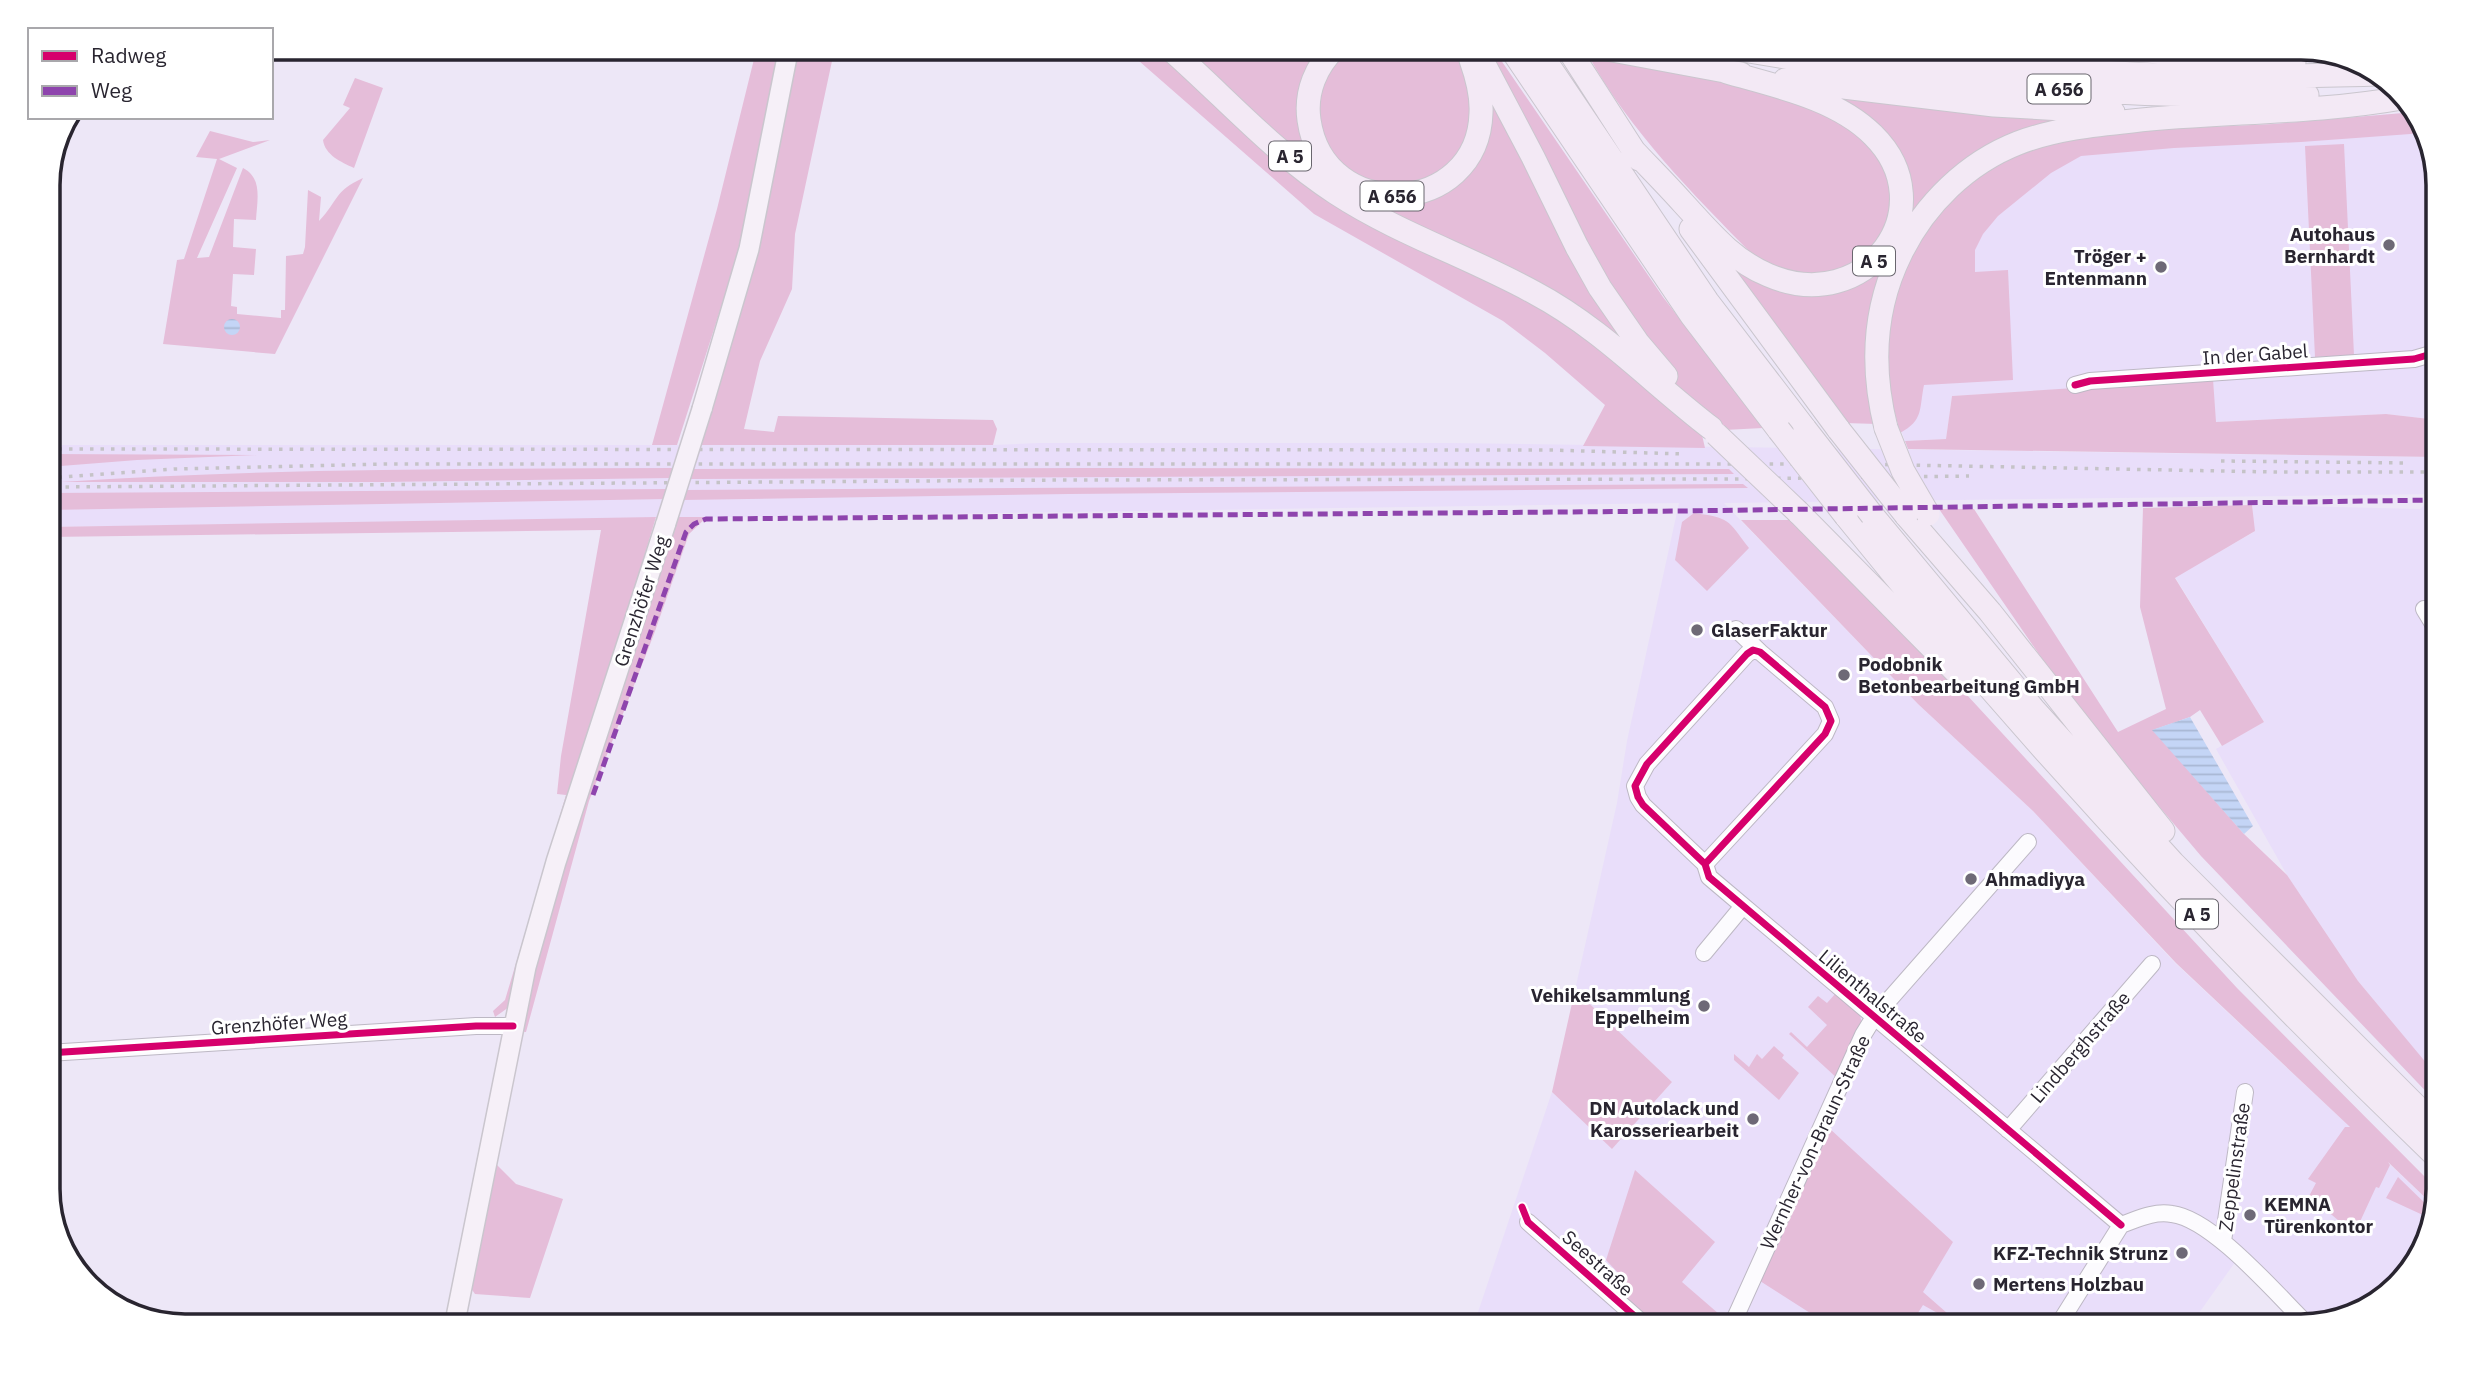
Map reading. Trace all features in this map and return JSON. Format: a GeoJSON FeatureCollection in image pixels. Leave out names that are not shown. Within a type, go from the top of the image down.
{"type":"FeatureCollection","features":[{"type":"Feature","properties":{"kind":"highway","name":"A 5"},"geometry":{"type":"LineString","coordinates":[[1182,60],[1278,147],[1335,192],[1389,224],[1534,292],[1586,324],[1714,431],[1798,512],[2032,749],[2056,763]]}},
{"type":"Feature","properties":{"kind":"highway","name":"A 656"},"geometry":{"type":"LineString","coordinates":[[1325,60],[1309,94],[1309,122],[1318,148],[1334,170],[1349,183],[1373,193],[1401,196],[1418,193],[1442,182],[1455,172],[1474,145],[1482,113],[1480,93],[1471,60]]}},
{"type":"Feature","properties":{"kind":"highway","name":"A 5"},"geometry":{"type":"LineString","coordinates":[[1482,60],[1600,288],[1638,343],[1714,431]]}},
{"type":"Feature","properties":{"kind":"highway","name":"A 5"},"geometry":{"type":"LineString","coordinates":[[1519,60],[1692,316],[1929,619],[2056,763],[2341,1064],[2426,1146]]}},
{"type":"Feature","properties":{"kind":"highway","name":"A 5"},"geometry":{"type":"LineString","coordinates":[[1544,60],[1707,301],[1872,515],[2035,711],[2217,908],[2426,1116]]}},
{"type":"Feature","properties":{"kind":"highway"},"geometry":{"type":"LineString","coordinates":[[1575,60],[1632,149],[1839,430],[1917,515]]}},
{"type":"Feature","properties":{"kind":"highway"},"geometry":{"type":"LineString","coordinates":[[1664,60],[1727,72],[1994,105],[2180,115],[2312,110],[2392,100]]}},
{"type":"Feature","properties":{"kind":"highway","name":"A 656"},"geometry":{"type":"LineString","coordinates":[[1796,60],[1930,77],[2160,95],[2267,96],[2384,92]]}},
{"type":"Feature","properties":{"kind":"highway","name":"A 656"},"geometry":{"type":"LineString","coordinates":[[1957,60],[2160,75],[2260,77],[2360,74]]}},
{"type":"Feature","properties":{"kind":"highway"},"geometry":{"type":"LineString","coordinates":[[2240,60],[2336,65]]}},
{"type":"Feature","properties":{"kind":"highway","name":"A 5"},"geometry":{"type":"LineString","coordinates":[[1632,149],[1710,233],[1739,260],[1766,274],[1801,285],[1825,285],[1851,278],[1873,262],[1895,230],[1900,202],[1897,174],[1883,147],[1863,126],[1830,107],[1727,72]]}},
{"type":"Feature","properties":{"kind":"highway","name":"A 656"},"geometry":{"type":"LineString","coordinates":[[2180,115],[2079,127],[2038,136],[2016,144],[1962,175],[1936,200],[1912,231],[1888,279],[1880,311],[1876,348],[1877,382],[1886,428],[1917,515],[2175,846],[2217,908]]}},
{"type":"Feature","properties":{"kind":"main road","name":"Grenzhöfer Weg"},"geometry":{"type":"LineString","coordinates":[[513,1026],[526,967],[556,862],[702,409],[749,249],[786,60]]}},
{"type":"Feature","properties":{"kind":"main road"},"geometry":{"type":"LineString","coordinates":[[457,1314],[513,1026]]}},
{"type":"Feature","properties":{"kind":"street","name":"In der Gabel"},"geometry":{"type":"LineString","coordinates":[[2075,385],[2090,381],[2414,359],[2425,356]]}},
{"type":"Feature","properties":{"kind":"street"},"geometry":{"type":"LineString","coordinates":[[1705,864],[1825,734],[1831,721],[1825,707],[1736,629]]}},
{"type":"Feature","properties":{"kind":"street","name":"Lilienthalstraße"},"geometry":{"type":"LineString","coordinates":[[1760,652],[1753,650],[1745,655],[1641,772],[1635,786],[1638,797],[1705,864],[1709,877],[2121,1225]]}},
{"type":"Feature","properties":{"kind":"street","name":"Wernher-von-Braun-Straße"},"geometry":{"type":"LineString","coordinates":[[1737,1314],[1863,1035],[1874,1017],[2028,842]]}},
{"type":"Feature","properties":{"kind":"street"},"geometry":{"type":"LineString","coordinates":[[1704,953],[1743,906]]}},
{"type":"Feature","properties":{"kind":"street","name":"Lindberghstraße"},"geometry":{"type":"LineString","coordinates":[[2008,1130],[2152,964]]}},
{"type":"Feature","properties":{"kind":"street","name":"Grenzhöfer Weg"},"geometry":{"type":"LineString","coordinates":[[60,1052],[476,1026],[513,1026]]}},
{"type":"Feature","properties":{"kind":"street","name":"Zeppelinstraße"},"geometry":{"type":"LineString","coordinates":[[2223,1241],[2245,1092]]}},
{"type":"Feature","properties":{"kind":"street"},"geometry":{"type":"LineString","coordinates":[[2067,1312],[2121,1225],[2152,1213],[2174,1214],[2198,1223],[2223,1241],[2297,1314]]}},
{"type":"Feature","properties":{"kind":"street","name":"Seestraße"},"geometry":{"type":"LineString","coordinates":[[1528,1222],[1632,1314]]}},
{"type":"Feature","properties":{"kind":"shaded area"},"geometry":{"type":"Polygon","coordinates":[[[754,60],[832,60],[795,234],[792,289],[760,361],[744,429],[774,432],[778,416],[993,420],[997,429],[993,445],[700,445],[755,201],[677,445],[652,445],[717,209],[754,60]]]}},
{"type":"Feature","properties":{"kind":"shaded area"},"geometry":{"type":"Polygon","coordinates":[[[1138,60],[1328,60],[1328,65],[1334,60],[1460,60],[1472,95],[1486,92],[1702,435],[1705,448],[1583,446],[1605,405],[1545,353],[1503,321],[1314,214],[1138,60]]]}},
{"type":"Feature","properties":{"kind":"shaded area"},"geometry":{"type":"Polygon","coordinates":[[[1487,60],[1501,60],[1663,297],[1763,428],[1724,430],[1673,381],[1629,323],[1487,60]]]}},
{"type":"Feature","properties":{"kind":"shaded area"},"geometry":{"type":"Polygon","coordinates":[[[1591,60],[1618,60],[1816,93],[2070,119],[1973,160],[1884,273],[1877,424],[1845,423],[1715,249],[1785,288],[1653,149],[1591,60]]]}},
{"type":"Feature","properties":{"kind":"shaded area"},"geometry":{"type":"Polygon","coordinates":[[[355,78],[383,88],[354,168],[330,154],[323,140],[350,108],[343,105],[355,78]]]}},
{"type":"Feature","properties":{"kind":"shaded area"},"geometry":{"type":"Polygon","coordinates":[[[2403,113],[2413,129],[2425,177],[2425,419],[2386,414],[2215,422],[2213,380],[1952,396],[1946,439],[1905,441],[1891,404],[1980,172],[2274,124],[2403,113]]]}},
{"type":"Feature","properties":{"kind":"shaded area"},"geometry":{"type":"Polygon","coordinates":[[[2403,113],[2415,134],[2081,156],[2051,173],[1998,216],[1983,234],[1975,250],[1975,272],[2008,270],[2013,380],[1924,385],[1917,418],[1900,433],[1883,366],[1896,282],[1930,221],[1980,172],[2050,141],[2118,131],[2274,124],[2403,113]]]}},
{"type":"Feature","properties":{"kind":"shaded area"},"geometry":{"type":"Polygon","coordinates":[[[210,131],[253,142],[270,140],[219,159],[237,168],[197,258],[209,257],[243,168],[254,178],[256,184],[256,220],[234,219],[233,247],[256,249],[254,275],[233,274],[231,306],[237,307],[237,314],[281,318],[281,310],[285,310],[286,256],[303,254],[305,247],[308,190],[321,197],[319,221],[347,187],[363,178],[275,354],[163,344],[177,260],[184,259],[217,159],[196,157],[210,131]]]}},
{"type":"Feature","properties":{"kind":"shaded area"},"geometry":{"type":"Polygon","coordinates":[[[2344,144],[2354,355],[2315,357],[2305,146],[2344,144]]]}},
{"type":"Feature","properties":{"kind":"shaded area"},"geometry":{"type":"Polygon","coordinates":[[[2213,379],[2216,422],[2386,414],[2425,419],[2425,457],[1908,449],[1905,441],[1946,439],[1952,396],[2213,379]]]}},
{"type":"Feature","properties":{"kind":"shaded area"},"geometry":{"type":"Polygon","coordinates":[[[1447,443],[2425,457],[2425,494],[1724,503],[1918,704],[2033,811],[2175,963],[2425,1197],[2413,1245],[2394,1272],[2363,1298],[2348,1305],[2316,1313],[2308,1313],[2243,1251],[2198,1314],[1477,1314],[1552,1092],[1612,1149],[1672,1082],[1575,990],[1679,503],[60,527],[60,445],[1447,443]]]}},
{"type":"Feature","properties":{"kind":"shaded area"},"geometry":{"type":"Polygon","coordinates":[[[60,454],[257,455],[60,466],[60,454]]]}},
{"type":"Feature","properties":{"kind":"shaded area"},"geometry":{"type":"Polygon","coordinates":[[[675,468],[671,478],[61,482],[291,472],[675,468]]]}},
{"type":"Feature","properties":{"kind":"shaded area"},"geometry":{"type":"Polygon","coordinates":[[[690,469],[1729,469],[1734,474],[688,479],[690,469]]]}},
{"type":"Feature","properties":{"kind":"shaded area"},"geometry":{"type":"Polygon","coordinates":[[[1743,484],[1748,488],[682,500],[684,490],[1743,484]]]}},
{"type":"Feature","properties":{"kind":"shaded area"},"geometry":{"type":"Polygon","coordinates":[[[668,489],[667,499],[60,510],[60,493],[668,489]]]}},
{"type":"Feature","properties":{"kind":"shaded area"},"geometry":{"type":"Polygon","coordinates":[[[2425,504],[2426,1063],[2358,981],[2287,875],[2216,749],[2264,722],[2175,577],[2254,532],[2252,505],[2420,509],[2425,504]]]}},
{"type":"Feature","properties":{"kind":"shaded area"},"geometry":{"type":"Polygon","coordinates":[[[2252,505],[2255,531],[2175,578],[2264,722],[2222,746],[2200,710],[2190,717],[2153,730],[2244,834],[2287,875],[2358,981],[2426,1062],[2426,1091],[2201,856],[2076,708],[1939,509],[1974,509],[2118,732],[2166,709],[2140,607],[2143,508],[2252,505]]]}},
{"type":"Feature","properties":{"kind":"shaded area"},"geometry":{"type":"Polygon","coordinates":[[[1694,513],[1715,516],[1727,522],[1749,548],[1707,591],[1675,560],[1682,522],[1694,513]]]}},
{"type":"Feature","properties":{"kind":"shaded area"},"geometry":{"type":"Polygon","coordinates":[[[656,517],[509,1007],[495,1017],[493,1011],[505,1000],[566,795],[557,794],[561,756],[601,530],[60,537],[60,527],[656,517]]]}},
{"type":"Feature","properties":{"kind":"shaded area"},"geometry":{"type":"Polygon","coordinates":[[[672,517],[707,517],[689,534],[654,634],[589,801],[526,1032],[517,1031],[549,903],[672,517]]]}},
{"type":"Feature","properties":{"kind":"shaded area"},"geometry":{"type":"Polygon","coordinates":[[[1741,520],[1794,520],[1955,682],[2237,988],[2426,1178],[2425,1197],[2388,1162],[2390,1165],[2379,1188],[2376,1187],[2358,1226],[2351,1231],[2308,1198],[2316,1183],[2308,1179],[2345,1127],[2350,1127],[2176,963],[2033,811],[1918,704],[1741,520]]]}},
{"type":"Feature","properties":{"kind":"shaded area"},"geometry":{"type":"Polygon","coordinates":[[[1575,990],[1672,1082],[1612,1149],[1552,1092],[1575,990]]]}},
{"type":"Feature","properties":{"kind":"shaded area"},"geometry":{"type":"Polygon","coordinates":[[[1836,993],[1860,1015],[1862,1024],[1838,1079],[1789,1034],[1791,1032],[1807,1047],[1827,1025],[1808,1007],[1818,996],[1827,1003],[1836,993]]]}},
{"type":"Feature","properties":{"kind":"shaded area"},"geometry":{"type":"Polygon","coordinates":[[[1774,1046],[1784,1055],[1782,1058],[1799,1073],[1779,1100],[1734,1060],[1734,1054],[1749,1067],[1757,1054],[1762,1059],[1774,1046]]]}},
{"type":"Feature","properties":{"kind":"shaded area"},"geometry":{"type":"Polygon","coordinates":[[[1829,1128],[1953,1242],[1923,1292],[1948,1314],[1939,1314],[1923,1305],[1917,1314],[1812,1314],[1760,1281],[1829,1128]]]}},
{"type":"Feature","properties":{"kind":"shaded area"},"geometry":{"type":"Polygon","coordinates":[[[492,1160],[516,1184],[563,1199],[530,1298],[475,1294],[468,1284],[492,1160]]]}},
{"type":"Feature","properties":{"kind":"shaded area"},"geometry":{"type":"Polygon","coordinates":[[[1635,1170],[1715,1242],[1682,1282],[1719,1314],[1644,1314],[1612,1287],[1620,1275],[1606,1260],[1635,1170]]]}},
{"type":"Feature","properties":{"kind":"shaded area"},"geometry":{"type":"Polygon","coordinates":[[[2398,1177],[2424,1203],[2422,1215],[2386,1198],[2398,1177]]]}},
{"type":"Feature","properties":{"kind":"water"},"geometry":{"type":"Polygon","coordinates":[[[232,319],[238,321],[238,333],[232,335],[226,333],[224,327],[226,321],[232,319]]]}},
{"type":"Feature","properties":{"kind":"water"},"geometry":{"type":"Polygon","coordinates":[[[2190,717],[2253,826],[2244,834],[2152,730],[2190,717]]]}},
{"type":"Feature","properties":{"kind":"railway"},"geometry":{"type":"LineString","coordinates":[[60,449],[1550,450],[1685,454]]}},
{"type":"Feature","properties":{"kind":"railway"},"geometry":{"type":"LineString","coordinates":[[2221,461],[2410,463]]}},
{"type":"Feature","properties":{"kind":"railway"},"geometry":{"type":"LineString","coordinates":[[60,477],[175,469],[387,464],[1853,464],[2274,472],[2425,472]]}},
{"type":"Feature","properties":{"kind":"railway"},"geometry":{"type":"LineString","coordinates":[[60,487],[1969,476]]}},
{"type":"Feature","properties":{"kind":"marked path"},"geometry":{"type":"LineString","coordinates":[[593,795],[686,532],[694,524],[706,519],[1681,511],[2425,500]]}},
{"type":"Feature","properties":{"kind":"cycle path"},"geometry":{"type":"LineString","coordinates":[[2075,385],[2090,381],[2414,359],[2425,356]]}},
{"type":"Feature","properties":{"kind":"cycle path"},"geometry":{"type":"LineString","coordinates":[[1705,864],[1825,734],[1831,721],[1825,707],[1760,652],[1753,650],[1647,764],[1635,786],[1643,805],[1705,864],[1709,877],[2121,1225]]}},
{"type":"Feature","properties":{"kind":"cycle path"},"geometry":{"type":"LineString","coordinates":[[60,1052],[476,1026],[513,1026]]}},
{"type":"Feature","properties":{"kind":"cycle path"},"geometry":{"type":"LineString","coordinates":[[1522,1207],[1528,1222],[1632,1314]]}},
{"type":"Feature","properties":{"kind":"place","name":"Autohaus Bernhardt"},"geometry":{"type":"Point","coordinates":[2389,245]}},
{"type":"Feature","properties":{"kind":"place","name":"Tröger + Entenmann"},"geometry":{"type":"Point","coordinates":[2161,267]}},
{"type":"Feature","properties":{"kind":"place","name":"GlaserFaktur"},"geometry":{"type":"Point","coordinates":[1697,630]}},
{"type":"Feature","properties":{"kind":"place","name":"Podobnik Betonbearbeitung GmbH"},"geometry":{"type":"Point","coordinates":[1844,675]}},
{"type":"Feature","properties":{"kind":"place","name":"Ahmadiyya"},"geometry":{"type":"Point","coordinates":[1971,879]}},
{"type":"Feature","properties":{"kind":"place","name":"Vehikelsammlung Eppelheim"},"geometry":{"type":"Point","coordinates":[1704,1006]}},
{"type":"Feature","properties":{"kind":"place","name":"DN Autolack und Karosseriearbeit"},"geometry":{"type":"Point","coordinates":[1753,1119]}},
{"type":"Feature","properties":{"kind":"place","name":"KEMNA Türenkontor"},"geometry":{"type":"Point","coordinates":[2250,1215]}},
{"type":"Feature","properties":{"kind":"place","name":"KFZ-Technik Strunz"},"geometry":{"type":"Point","coordinates":[2182,1253]}},
{"type":"Feature","properties":{"kind":"place","name":"Mertens Holzbau"},"geometry":{"type":"Point","coordinates":[1979,1284]}}]}
